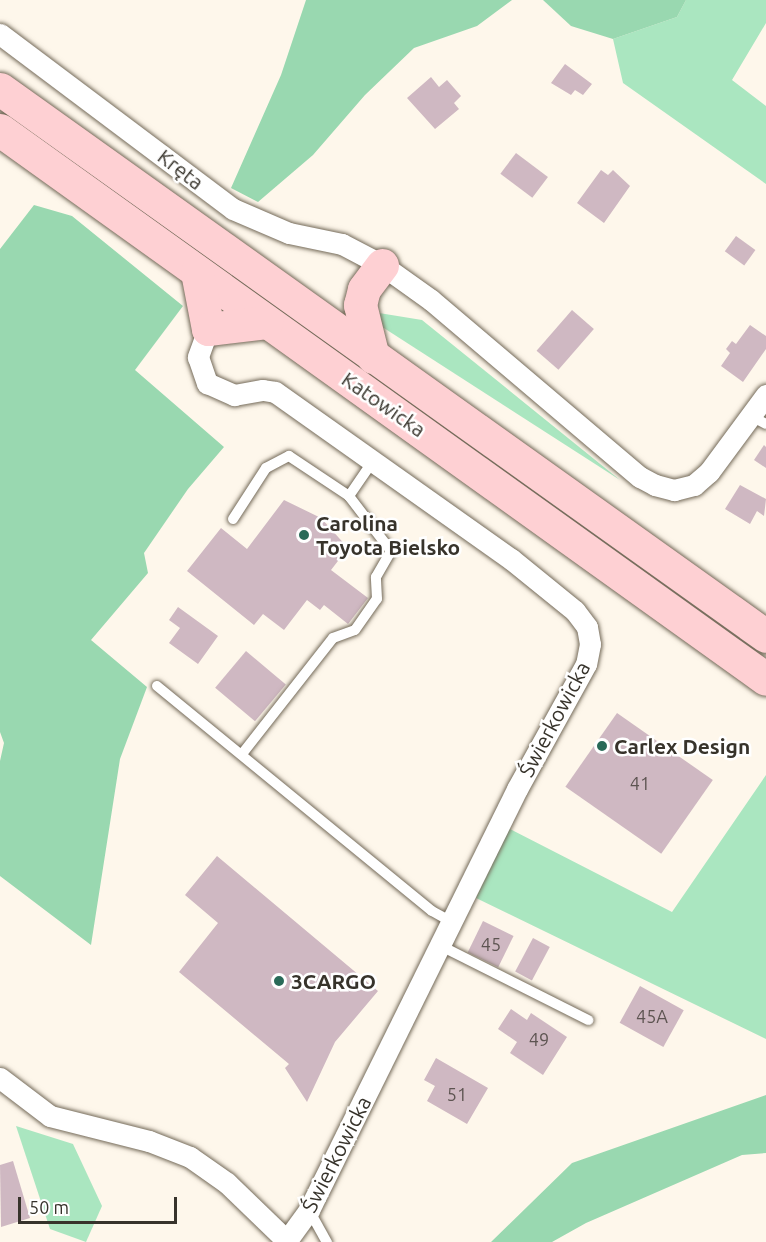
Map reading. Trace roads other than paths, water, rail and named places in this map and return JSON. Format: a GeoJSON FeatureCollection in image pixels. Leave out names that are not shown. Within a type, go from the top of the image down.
{"type":"FeatureCollection","features":[{"type":"Feature","properties":{"kind":"main road","name":"Katowicka"},"geometry":{"type":"LineString","coordinates":[[0,89],[766,636]]}},
{"type":"Feature","properties":{"kind":"main road","name":"Katowicka"},"geometry":{"type":"LineString","coordinates":[[0,130],[766,679]]}},
{"type":"Feature","properties":{"kind":"main road"},"geometry":{"type":"LineString","coordinates":[[373,357],[360,305],[364,289],[382,265]]}},
{"type":"Feature","properties":{"kind":"main road"},"geometry":{"type":"LineString","coordinates":[[197,272],[208,329],[267,322]]}},
{"type":"Feature","properties":{"kind":"street","name":"Kręta"},"geometry":{"type":"LineString","coordinates":[[0,34],[233,209],[289,232],[342,244],[382,265]]}},
{"type":"Feature","properties":{"kind":"street"},"geometry":{"type":"LineString","coordinates":[[382,265],[431,300],[640,477],[655,485],[674,490],[694,485],[758,420],[766,395]]}},
{"type":"Feature","properties":{"kind":"street","name":"Świerkowicka"},"geometry":{"type":"LineString","coordinates":[[208,329],[198,357],[207,383],[234,396],[263,390],[275,392],[511,559],[575,611],[587,627],[590,644],[586,664],[517,789],[309,1210],[287,1241]]}},
{"type":"Feature","properties":{"kind":"street"},"geometry":{"type":"LineString","coordinates":[[0,1078],[50,1116],[149,1141],[190,1157],[227,1183],[287,1241]]}},
{"type":"Feature","properties":{"kind":"lane"},"geometry":{"type":"LineString","coordinates":[[233,519],[266,468],[289,456],[349,496],[391,551],[376,577],[377,599],[355,630],[333,638],[242,754]]}},
{"type":"Feature","properties":{"kind":"lane"},"geometry":{"type":"LineString","coordinates":[[349,496],[374,461]]}},
{"type":"Feature","properties":{"kind":"lane"},"geometry":{"type":"LineString","coordinates":[[157,686],[432,911],[452,922]]}},
{"type":"Feature","properties":{"kind":"lane"},"geometry":{"type":"LineString","coordinates":[[441,946],[588,1020]]}},
{"type":"Feature","properties":{"kind":"lane"},"geometry":{"type":"LineString","coordinates":[[309,1210],[327,1242]]}},
{"type":"Feature","properties":{"kind":"place","name":"Carolina Toyota Bielsko"},"geometry":{"type":"Point","coordinates":[304,535]}},
{"type":"Feature","properties":{"kind":"place","name":"Carlex Design"},"geometry":{"type":"Point","coordinates":[602,746]}},
{"type":"Feature","properties":{"kind":"place","name":"3CARGO"},"geometry":{"type":"Point","coordinates":[279,981]}}]}
